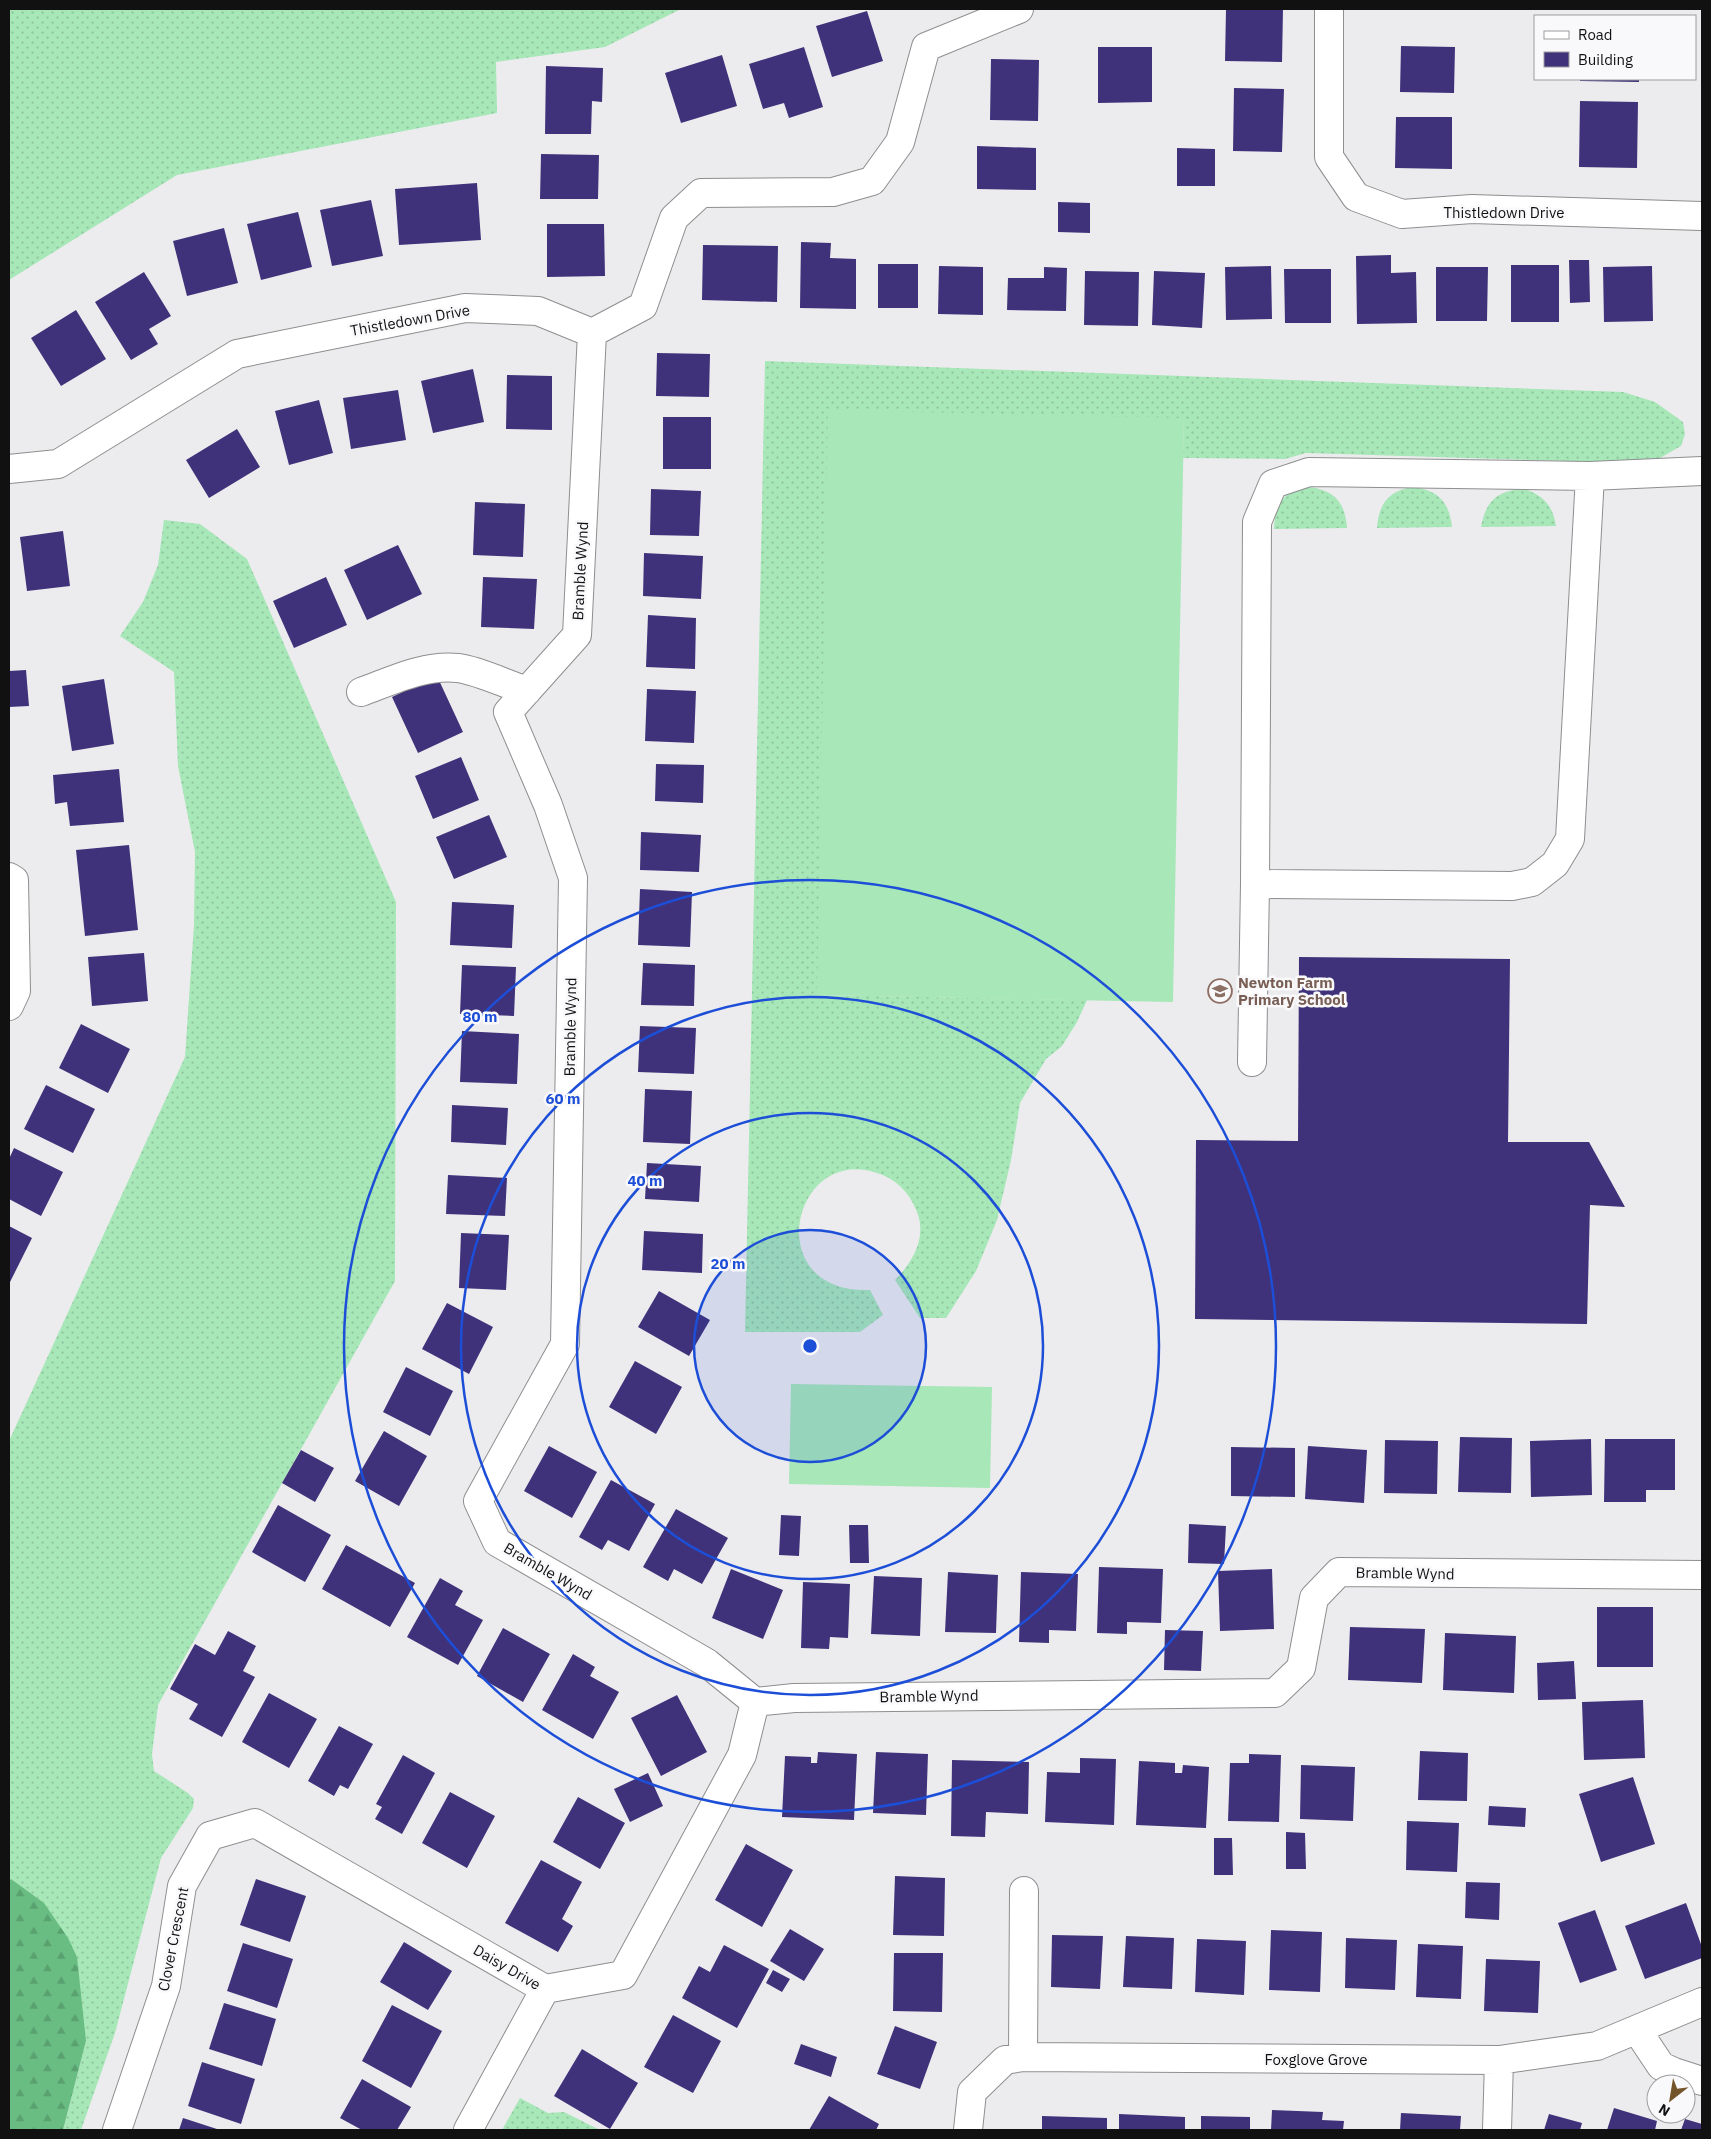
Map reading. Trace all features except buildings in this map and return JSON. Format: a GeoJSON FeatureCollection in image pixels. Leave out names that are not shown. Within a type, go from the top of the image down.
{"type":"FeatureCollection","features":[{"type":"Feature","properties":{"kind":"street"},"geometry":{"type":"LineString","coordinates":[[592,334],[643,306],[674,218],[701,193],[833,192],[872,181],[900,142],[926,47],[1019,9]]}},
{"type":"Feature","properties":{"kind":"street","name":"Thistledown Drive"},"geometry":{"type":"LineString","coordinates":[[1329,9],[1329,157],[1356,196],[1402,214],[1472,209],[1702,216]]}},
{"type":"Feature","properties":{"kind":"street","name":"Thistledown Drive"},"geometry":{"type":"LineString","coordinates":[[9,469],[58,464],[237,354],[465,308],[538,311],[592,334]]}},
{"type":"Feature","properties":{"kind":"street","name":"Bramble Wynd"},"geometry":{"type":"LineString","coordinates":[[592,334],[577,635],[508,712],[548,805],[573,878],[565,1344],[478,1502],[497,1542],[707,1663],[755,1702],[794,1698],[1275,1693],[1301,1668],[1314,1598],[1339,1572],[1702,1575]]}},
{"type":"Feature","properties":{"kind":"street"},"geometry":{"type":"LineString","coordinates":[[1252,1062],[1257,522],[1273,484],[1309,472],[1590,476],[1702,471]]}},
{"type":"Feature","properties":{"kind":"street"},"geometry":{"type":"LineString","coordinates":[[1255,884],[1512,886],[1532,882],[1555,864],[1570,839],[1590,476]]}},
{"type":"Feature","properties":{"kind":"street"},"geometry":{"type":"LineString","coordinates":[[361,692],[393,680],[435,669],[458,668],[527,691]]}},
{"type":"Feature","properties":{"kind":"street"},"geometry":{"type":"LineString","coordinates":[[9,877],[14,880],[16,991],[9,1006]]}},
{"type":"Feature","properties":{"kind":"street","name":"Daisy Drive"},"geometry":{"type":"LineString","coordinates":[[210,1836],[255,1822],[546,1990],[624,1975],[742,1755],[755,1702]]}},
{"type":"Feature","properties":{"kind":"street","name":"Clover Crescent"},"geometry":{"type":"LineString","coordinates":[[117,2130],[166,1986],[182,1886],[210,1836]]}},
{"type":"Feature","properties":{"kind":"street"},"geometry":{"type":"LineString","coordinates":[[1023,2057],[1024,1891]]}},
{"type":"Feature","properties":{"kind":"street"},"geometry":{"type":"LineString","coordinates":[[468,2130],[546,1990]]}},
{"type":"Feature","properties":{"kind":"street","name":"Foxglove Grove"},"geometry":{"type":"LineString","coordinates":[[968,2130],[972,2092],[1005,2060],[1023,2057],[1499,2060],[1597,2046],[1702,2002]]}},
{"type":"Feature","properties":{"kind":"street"},"geometry":{"type":"LineString","coordinates":[[1637,2030],[1661,2066],[1702,2080]]}},
{"type":"Feature","properties":{"kind":"street"},"geometry":{"type":"LineString","coordinates":[[1497,2130],[1499,2060]]}},
{"type":"Feature","properties":{"kind":"green space"},"geometry":{"type":"Polygon","coordinates":[[[9,9],[681,9],[605,47],[496,62],[497,113],[177,175],[9,280],[9,9]]]}},
{"type":"Feature","properties":{"kind":"green space"},"geometry":{"type":"Polygon","coordinates":[[[765,361],[1623,392],[1655,402],[1683,422],[1685,434],[1681,446],[1660,458],[1601,462],[1306,453],[1285,459],[1183,458],[1184,418],[817,995],[1087,1000],[1077,1022],[1062,1046],[1046,1059],[1020,1103],[1011,1160],[997,1220],[976,1271],[946,1318],[920,1318],[895,1280],[913,1257],[920,1231],[920,1221],[914,1204],[900,1186],[874,1172],[845,1170],[823,1181],[807,1200],[800,1224],[801,1248],[813,1270],[835,1285],[870,1290],[883,1315],[860,1332],[745,1332],[765,361]]]}},
{"type":"Feature","properties":{"kind":"green space"},"geometry":{"type":"Polygon","coordinates":[[[828,410],[1184,418],[1173,1002],[817,995],[828,410]]]}},
{"type":"Feature","properties":{"kind":"green space"},"geometry":{"type":"Polygon","coordinates":[[[1310,487],[1326,491],[1337,499],[1344,511],[1347,528],[1274,529],[1276,512],[1283,499],[1294,491],[1310,487]]]}},
{"type":"Feature","properties":{"kind":"green space"},"geometry":{"type":"Polygon","coordinates":[[[1414,487],[1430,491],[1441,499],[1451,518],[1452,527],[1377,528],[1380,511],[1387,499],[1398,491],[1414,487]]]}},
{"type":"Feature","properties":{"kind":"green space"},"geometry":{"type":"Polygon","coordinates":[[[1525,489],[1537,495],[1550,507],[1556,526],[1481,527],[1486,510],[1495,498],[1507,492],[1525,489]]]}},
{"type":"Feature","properties":{"kind":"green space"},"geometry":{"type":"Polygon","coordinates":[[[164,520],[200,524],[247,559],[396,902],[395,1281],[158,1705],[152,1754],[154,1771],[188,1793],[194,1799],[193,1808],[161,1858],[115,2033],[81,2130],[63,2130],[86,2041],[11,1879],[9,1881],[9,1441],[185,1057],[194,925],[195,852],[178,766],[174,672],[120,636],[143,602],[158,565],[164,520]]]}},
{"type":"Feature","properties":{"kind":"green space"},"geometry":{"type":"Polygon","coordinates":[[[791,1384],[992,1387],[990,1488],[789,1484],[791,1384]]]}},
{"type":"Feature","properties":{"kind":"green space"},"geometry":{"type":"Polygon","coordinates":[[[11,1879],[44,1903],[68,1938],[77,1957],[86,2041],[63,2130],[9,2130],[9,1881],[11,1879]]]}},
{"type":"Feature","properties":{"kind":"green space"},"geometry":{"type":"Polygon","coordinates":[[[520,2098],[548,2113],[564,2112],[600,2130],[502,2130],[520,2098]]]}},
{"type":"Feature","properties":{"kind":"place","name":"Newton Farm Primary School"},"geometry":{"type":"Point","coordinates":[1220,991]}}]}
